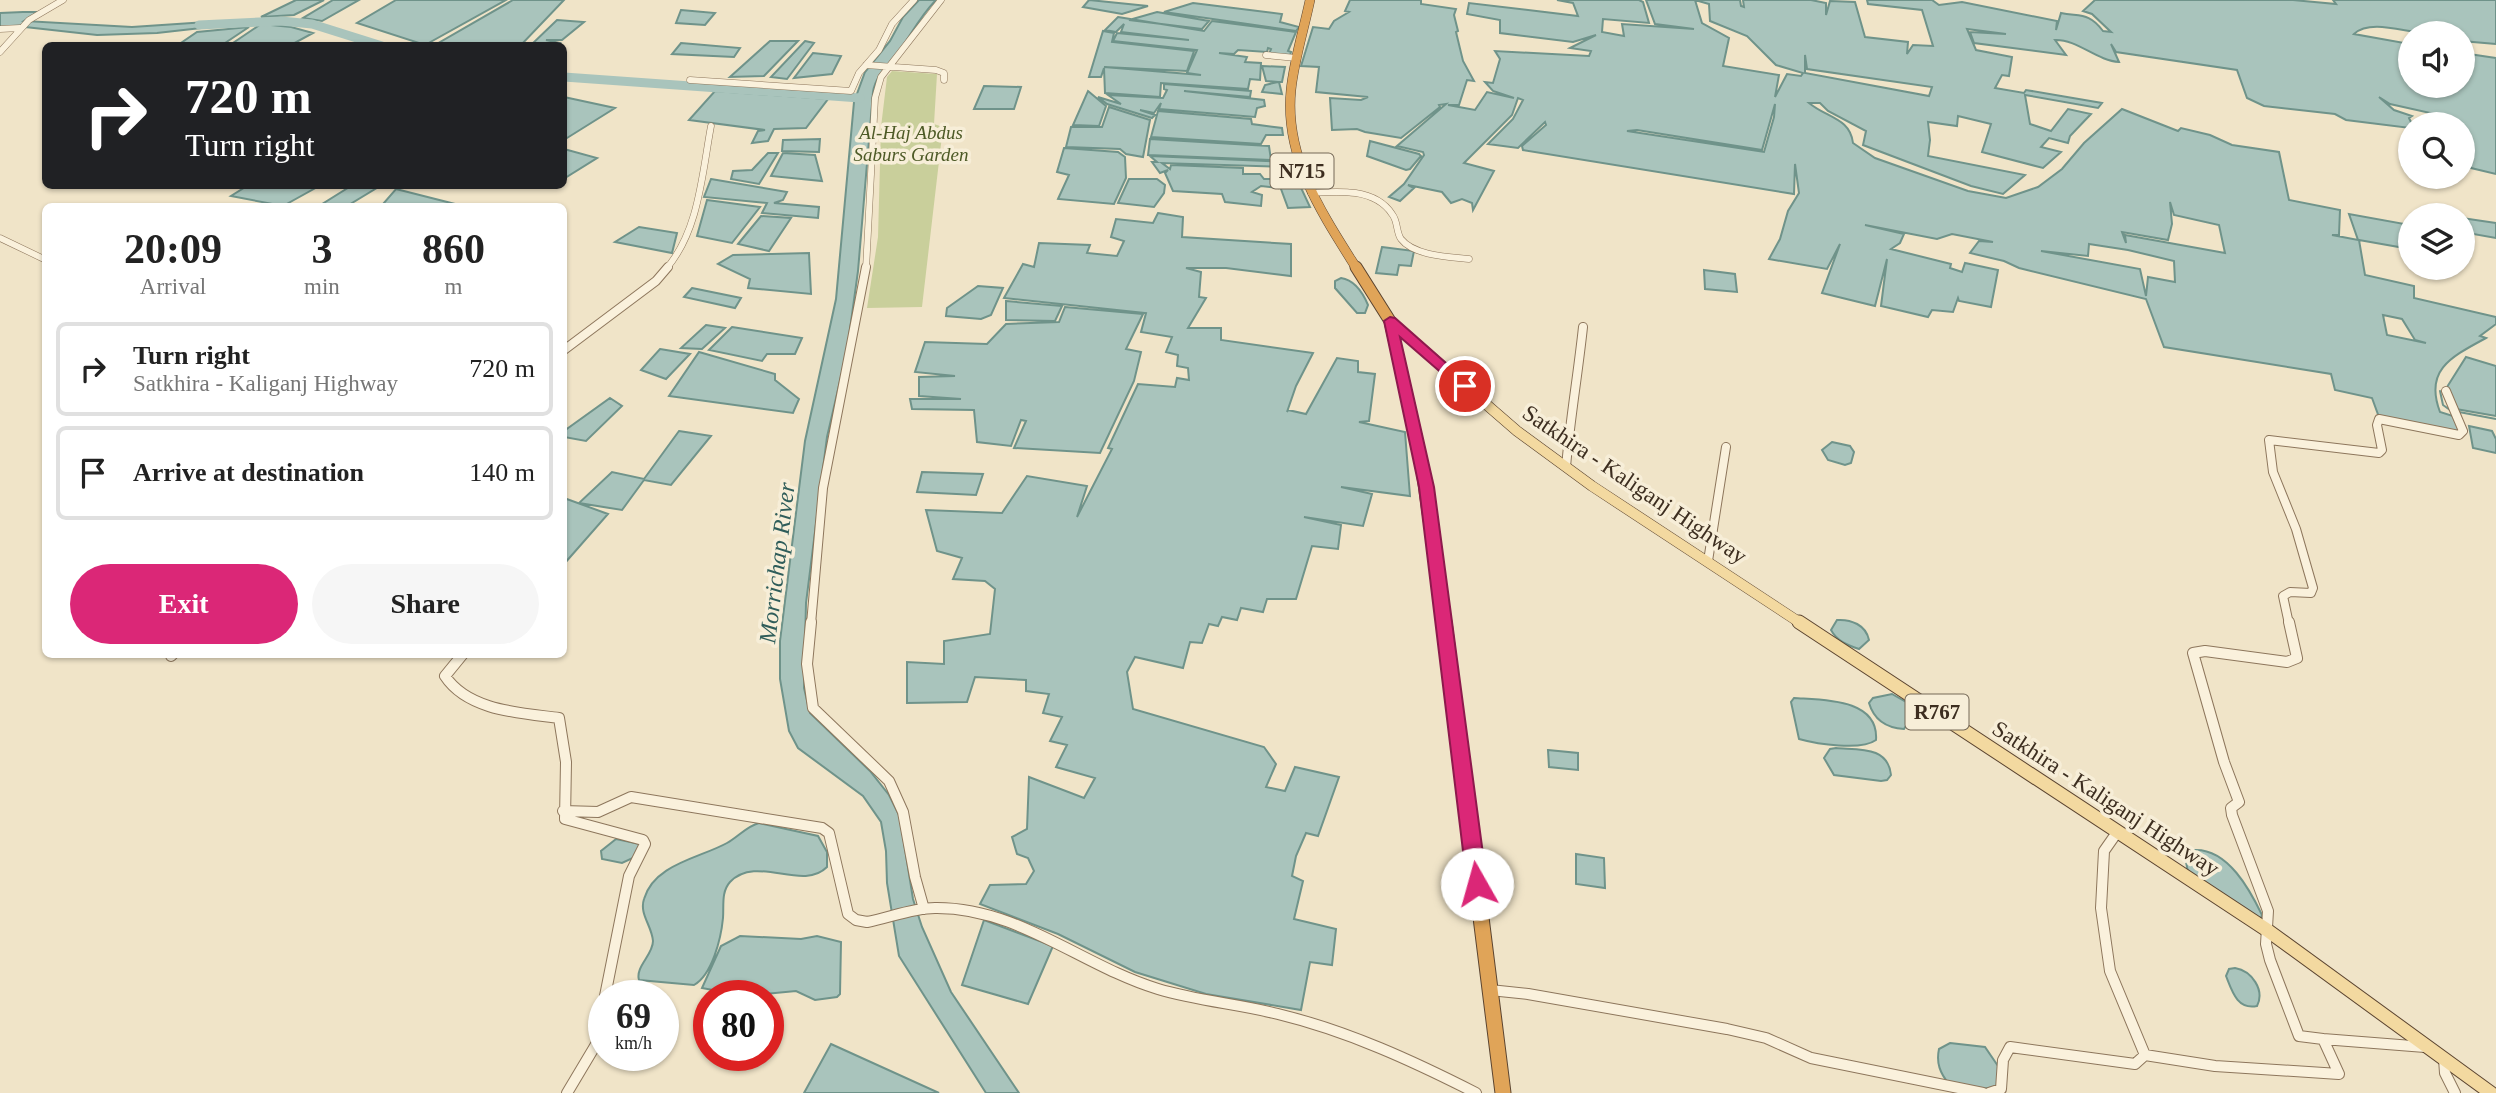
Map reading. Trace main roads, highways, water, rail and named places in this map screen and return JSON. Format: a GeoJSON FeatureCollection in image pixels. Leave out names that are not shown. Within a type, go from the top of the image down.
{"type":"FeatureCollection","features":[{"type":"Feature","properties":{"kind":"highway","name":"N715"},"geometry":{"type":"LineString","coordinates":[[1310,0],[1290,106],[1299,160],[1311,193],[1390,321],[1427,487],[1503,1093]]}},
{"type":"Feature","properties":{"kind":"main road","name":"Satkhira - Kaliganj Highway"},"geometry":{"type":"LineString","coordinates":[[1390,321],[1517,431],[1566,467],[2267,930],[2491,1093]]}},
{"type":"Feature","properties":{"kind":"water"},"geometry":{"type":"Polygon","coordinates":[[[296,0],[324,0],[294,15],[261,17],[296,0]]]}},
{"type":"Feature","properties":{"kind":"water"},"geometry":{"type":"Polygon","coordinates":[[[333,0],[359,0],[322,21],[303,18],[333,0]]]}},
{"type":"Feature","properties":{"kind":"water"},"geometry":{"type":"Polygon","coordinates":[[[396,0],[506,0],[430,42],[416,42],[357,23],[396,0]]]}},
{"type":"Feature","properties":{"kind":"water"},"geometry":{"type":"Polygon","coordinates":[[[513,0],[564,0],[524,42],[440,42],[513,0]]]}},
{"type":"Feature","properties":{"kind":"water"},"geometry":{"type":"Polygon","coordinates":[[[919,0],[936,0],[880,74],[873,92],[858,271],[847,351],[827,437],[806,603],[804,688],[810,713],[870,771],[889,795],[900,817],[913,899],[922,927],[951,992],[1019,1093],[986,1093],[899,956],[887,883],[886,851],[881,822],[863,796],[798,748],[789,731],[780,679],[780,641],[805,441],[836,299],[854,102],[865,72],[890,41],[903,17],[919,0]]]}},
{"type":"Feature","properties":{"kind":"water"},"geometry":{"type":"Polygon","coordinates":[[[1089,0],[1148,6],[1122,14],[1083,7],[1089,0]]]}},
{"type":"Feature","properties":{"kind":"water"},"geometry":{"type":"Polygon","coordinates":[[[1350,0],[1421,0],[1421,4],[1456,9],[1456,32],[1463,61],[1474,81],[1467,80],[1459,105],[1448,105],[1475,110],[1487,92],[1514,98],[1493,91],[1485,82],[1493,83],[1500,59],[1495,51],[1589,56],[1591,51],[1570,48],[1596,35],[1573,42],[1500,33],[1500,20],[1467,14],[1469,3],[1578,16],[1573,3],[1557,0],[1639,0],[1643,2],[1649,23],[1603,19],[1602,32],[1624,36],[1622,24],[1694,29],[1655,24],[1646,0],[1695,0],[1740,0],[1741,6],[1744,7],[1743,0],[1811,0],[1826,3],[1826,15],[1830,1],[1855,2],[1865,37],[1908,42],[1907,54],[1913,45],[1933,46],[1922,10],[1868,4],[1867,0],[1932,0],[1939,5],[1962,2],[2057,21],[2056,30],[2061,13],[2079,15],[2089,18],[2103,31],[2111,32],[2092,14],[2083,11],[2095,0],[2293,0],[2336,4],[2333,0],[2496,0],[2496,44],[2475,42],[2475,21],[2398,21],[2398,30],[2369,27],[2354,34],[2398,42],[2398,98],[2475,98],[2475,55],[2496,58],[2496,174],[2475,169],[2475,112],[2426,112],[2390,104],[2379,97],[2400,112],[2398,126],[2346,120],[2335,114],[2264,106],[2247,98],[2237,70],[2116,52],[2111,44],[2119,62],[2063,41],[2055,40],[2066,55],[1974,43],[1970,32],[2006,34],[1967,29],[1976,50],[2012,57],[2009,76],[2002,75],[1995,88],[2024,93],[2026,90],[2102,103],[2098,108],[2025,95],[2030,124],[2051,131],[2068,109],[2091,114],[2070,136],[2068,143],[2049,138],[2041,147],[2061,152],[2043,168],[1982,152],[1991,124],[1958,116],[1957,126],[1928,122],[1928,156],[2025,175],[2003,194],[1971,186],[1863,145],[1866,131],[1828,111],[1820,103],[1809,103],[1843,123],[1853,143],[1875,158],[1968,191],[2006,198],[2038,187],[2062,169],[2084,143],[2122,109],[2178,131],[2181,128],[2210,135],[2232,145],[2279,152],[2289,200],[2340,210],[2339,235],[2332,235],[2358,240],[2349,214],[2398,223],[2398,247],[2359,240],[2365,275],[2414,286],[2414,298],[2496,317],[2496,324],[2480,336],[2486,338],[2452,359],[2438,375],[2436,398],[2440,412],[2453,416],[2460,432],[2379,417],[2372,398],[2335,390],[2331,374],[2164,347],[2146,299],[2019,268],[2004,261],[1970,253],[1979,241],[1993,242],[1952,234],[1937,239],[1865,225],[1904,234],[1900,243],[1891,249],[1951,264],[1950,268],[1962,272],[1965,263],[1998,270],[1991,307],[1959,301],[1958,298],[1953,312],[1932,310],[1928,317],[1881,306],[1887,259],[1875,306],[1822,293],[1840,244],[1827,269],[1769,259],[1780,239],[1788,211],[1799,193],[1795,164],[1794,194],[1523,150],[1522,146],[1546,125],[1545,122],[1518,148],[1488,144],[1513,119],[1523,100],[1518,98],[1512,115],[1464,163],[1494,171],[1473,210],[1472,203],[1462,199],[1451,203],[1442,192],[1408,185],[1414,188],[1400,201],[1389,197],[1404,184],[1424,155],[1423,152],[1397,146],[1446,104],[1439,105],[1440,107],[1401,138],[1357,129],[1332,130],[1330,98],[1361,100],[1368,97],[1316,92],[1319,67],[1301,66],[1313,27],[1329,29],[1334,21],[1349,12],[1345,11],[1350,0]],[[1695,0],[1702,23],[1729,38],[1723,66],[1779,75],[1775,97],[1787,74],[1801,76],[1803,73],[1776,65],[1747,36],[1710,21],[1709,4],[1695,0]],[[1805,55],[1805,73],[1929,96],[1932,87],[1807,69],[1805,55]],[[1775,104],[1762,150],[1637,130],[1627,131],[1764,152],[1775,104]],[[2170,202],[2172,224],[2168,240],[2122,232],[2126,243],[2125,235],[2225,253],[2219,225],[2174,215],[2170,202]],[[2089,244],[2088,256],[2041,251],[2140,269],[2146,296],[2148,277],[2175,282],[2174,261],[2089,244]],[[2383,315],[2387,335],[2426,343],[2415,340],[2402,319],[2383,315]]]}},
{"type":"Feature","properties":{"kind":"water"},"geometry":{"type":"Polygon","coordinates":[[[1193,3],[1282,14],[1280,22],[1299,27],[1296,31],[1164,12],[1193,3]]]}},
{"type":"Feature","properties":{"kind":"water"},"geometry":{"type":"Polygon","coordinates":[[[681,10],[715,13],[705,25],[676,23],[681,10]]]}},
{"type":"Feature","properties":{"kind":"water"},"geometry":{"type":"Polygon","coordinates":[[[38,12],[24,21],[132,27],[222,21],[210,27],[157,33],[97,35],[25,27],[0,29],[0,13],[38,12]]]}},
{"type":"Feature","properties":{"kind":"water"},"geometry":{"type":"Polygon","coordinates":[[[1157,12],[1209,21],[1202,29],[1129,20],[1157,12]]]}},
{"type":"Feature","properties":{"kind":"water"},"geometry":{"type":"Polygon","coordinates":[[[1118,17],[1204,31],[1212,21],[1296,32],[1288,51],[1291,52],[1290,56],[1269,54],[1271,49],[1268,48],[1267,52],[1238,50],[1234,54],[1219,53],[1247,57],[1245,62],[1261,63],[1260,80],[1250,79],[1248,89],[1161,83],[1160,97],[1105,93],[1104,68],[1101,77],[1089,77],[1103,31],[1114,33],[1112,42],[1194,51],[1187,71],[1104,67],[1201,75],[1187,73],[1197,50],[1113,41],[1117,33],[1189,40],[1121,32],[1124,24],[1116,32],[1105,30],[1118,17]]]}},
{"type":"Feature","properties":{"kind":"water"},"geometry":{"type":"Polygon","coordinates":[[[557,20],[584,22],[562,40],[534,42],[557,20]]]}},
{"type":"Feature","properties":{"kind":"water"},"geometry":{"type":"Polygon","coordinates":[[[261,24],[291,27],[313,33],[296,42],[234,42],[261,24]]]}},
{"type":"Feature","properties":{"kind":"water"},"geometry":{"type":"Polygon","coordinates":[[[249,27],[226,42],[182,42],[197,32],[249,27]]]}},
{"type":"Feature","properties":{"kind":"water"},"geometry":{"type":"Polygon","coordinates":[[[770,41],[798,41],[764,76],[730,77],[770,41]]]}},
{"type":"Feature","properties":{"kind":"water"},"geometry":{"type":"Polygon","coordinates":[[[805,41],[814,43],[787,79],[771,77],[805,41]]]}},
{"type":"Feature","properties":{"kind":"water"},"geometry":{"type":"Polygon","coordinates":[[[681,43],[740,48],[734,57],[672,54],[681,43]]]}},
{"type":"Feature","properties":{"kind":"water"},"geometry":{"type":"Polygon","coordinates":[[[813,53],[841,56],[832,74],[794,78],[813,53]]]}},
{"type":"Feature","properties":{"kind":"water"},"geometry":{"type":"Polygon","coordinates":[[[1262,66],[1285,67],[1282,82],[1279,82],[1282,94],[1262,92],[1265,85],[1278,82],[1266,81],[1262,66]]]}},
{"type":"Feature","properties":{"kind":"water"},"geometry":{"type":"Polygon","coordinates":[[[1164,84],[1251,91],[1250,97],[1184,91],[1264,100],[1265,106],[1257,108],[1255,117],[1159,109],[1161,103],[1154,113],[1140,110],[1155,115],[1152,118],[1107,104],[1098,97],[1121,104],[1108,95],[1163,98],[1167,90],[1164,89],[1164,84]]]}},
{"type":"Feature","properties":{"kind":"water"},"geometry":{"type":"Polygon","coordinates":[[[984,86],[1021,87],[1014,109],[974,109],[984,86]]]}},
{"type":"Feature","properties":{"kind":"water"},"geometry":{"type":"Polygon","coordinates":[[[715,91],[828,99],[806,128],[774,129],[768,141],[752,143],[758,131],[765,130],[689,120],[715,91]]]}},
{"type":"Feature","properties":{"kind":"water"},"geometry":{"type":"Polygon","coordinates":[[[1088,91],[1106,106],[1099,126],[1073,125],[1088,91]]]}},
{"type":"Feature","properties":{"kind":"water"},"geometry":{"type":"Polygon","coordinates":[[[567,98],[615,108],[567,138],[567,98]]]}},
{"type":"Feature","properties":{"kind":"water"},"geometry":{"type":"Polygon","coordinates":[[[1109,107],[1150,120],[1143,157],[1126,154],[1120,149],[1066,147],[1071,127],[1102,127],[1109,107]]]}},
{"type":"Feature","properties":{"kind":"water"},"geometry":{"type":"Polygon","coordinates":[[[1158,111],[1251,119],[1252,124],[1282,128],[1283,135],[1266,135],[1261,144],[1151,137],[1158,111]]]}},
{"type":"Feature","properties":{"kind":"water"},"geometry":{"type":"Polygon","coordinates":[[[820,139],[819,152],[782,151],[783,140],[820,139]]]}},
{"type":"Feature","properties":{"kind":"water"},"geometry":{"type":"Polygon","coordinates":[[[1150,139],[1269,146],[1271,160],[1148,155],[1150,139]]]}},
{"type":"Feature","properties":{"kind":"water"},"geometry":{"type":"Polygon","coordinates":[[[1370,141],[1421,156],[1406,170],[1367,156],[1370,141]]]}},
{"type":"Feature","properties":{"kind":"water"},"geometry":{"type":"Polygon","coordinates":[[[1064,148],[1118,152],[1125,157],[1126,178],[1114,204],[1058,199],[1069,175],[1057,172],[1064,148]]]}},
{"type":"Feature","properties":{"kind":"water"},"geometry":{"type":"Polygon","coordinates":[[[567,150],[597,158],[567,177],[567,150]]]}},
{"type":"Feature","properties":{"kind":"water"},"geometry":{"type":"Polygon","coordinates":[[[768,153],[778,153],[759,184],[731,179],[733,171],[752,170],[768,153]]]}},
{"type":"Feature","properties":{"kind":"water"},"geometry":{"type":"Polygon","coordinates":[[[783,153],[815,155],[822,181],[771,176],[783,153]]]}},
{"type":"Feature","properties":{"kind":"water"},"geometry":{"type":"Polygon","coordinates":[[[1150,156],[1288,162],[1287,167],[1162,163],[1170,169],[1171,165],[1243,168],[1243,174],[1260,174],[1264,179],[1276,179],[1278,188],[1261,186],[1252,192],[1262,195],[1261,206],[1225,202],[1222,194],[1173,191],[1165,173],[1168,170],[1160,173],[1152,162],[1157,162],[1150,156]]]}},
{"type":"Feature","properties":{"kind":"water"},"geometry":{"type":"Polygon","coordinates":[[[1278,169],[1293,172],[1286,173],[1287,177],[1296,177],[1310,207],[1288,208],[1278,169]]]}},
{"type":"Feature","properties":{"kind":"water"},"geometry":{"type":"Polygon","coordinates":[[[711,179],[787,192],[783,200],[774,203],[819,207],[818,218],[762,213],[767,203],[704,197],[711,179]]]}},
{"type":"Feature","properties":{"kind":"water"},"geometry":{"type":"Polygon","coordinates":[[[1129,179],[1157,179],[1165,185],[1164,193],[1154,207],[1118,203],[1129,179]]]}},
{"type":"Feature","properties":{"kind":"water"},"geometry":{"type":"Polygon","coordinates":[[[242,189],[314,189],[288,203],[267,203],[231,196],[242,189]]]}},
{"type":"Feature","properties":{"kind":"water"},"geometry":{"type":"Polygon","coordinates":[[[346,189],[375,189],[352,203],[324,203],[346,189]]]}},
{"type":"Feature","properties":{"kind":"water"},"geometry":{"type":"Polygon","coordinates":[[[396,189],[451,203],[384,203],[396,189]]]}},
{"type":"Feature","properties":{"kind":"water"},"geometry":{"type":"Polygon","coordinates":[[[707,200],[760,207],[732,243],[697,236],[707,200]]]}},
{"type":"Feature","properties":{"kind":"water"},"geometry":{"type":"Polygon","coordinates":[[[1158,213],[1183,217],[1182,237],[1291,244],[1291,276],[1226,268],[1186,268],[1201,272],[1199,297],[1206,298],[1188,328],[1221,328],[1221,340],[1313,353],[1296,386],[1287,412],[1306,414],[1337,358],[1358,361],[1358,372],[1375,374],[1369,421],[1359,422],[1405,432],[1410,496],[1341,487],[1372,494],[1363,526],[1304,517],[1341,525],[1338,549],[1312,546],[1296,599],[1267,599],[1263,612],[1241,608],[1237,620],[1222,617],[1218,626],[1209,624],[1202,643],[1190,642],[1183,668],[1135,657],[1127,672],[1133,709],[1264,747],[1276,764],[1266,787],[1285,791],[1295,767],[1339,777],[1318,836],[1306,833],[1296,856],[1292,876],[1303,881],[1294,919],[1336,929],[1332,965],[1310,962],[1301,1010],[1206,994],[1135,972],[1058,934],[980,904],[990,885],[1026,884],[1034,871],[1028,858],[1017,854],[1012,837],[1027,829],[1029,777],[1084,798],[1095,778],[1056,767],[1067,745],[1050,741],[1062,717],[1043,713],[1049,694],[1026,691],[1026,680],[975,677],[967,702],[907,703],[907,662],[944,664],[944,641],[990,634],[995,589],[985,581],[953,579],[962,558],[937,551],[926,510],[1002,513],[1027,476],[1087,486],[1077,517],[1112,449],[1108,448],[1138,384],[1175,387],[1177,378],[1189,380],[1188,368],[1177,366],[1178,355],[1166,352],[1172,337],[1141,332],[1146,313],[1004,298],[1023,264],[1034,267],[1039,243],[1090,245],[1087,253],[1117,256],[1124,241],[1111,237],[1116,219],[1153,223],[1158,213]]]}},
{"type":"Feature","properties":{"kind":"water"},"geometry":{"type":"Polygon","coordinates":[[[761,216],[791,218],[769,251],[738,244],[761,216]]]}},
{"type":"Feature","properties":{"kind":"water"},"geometry":{"type":"Polygon","coordinates":[[[2475,220],[2496,223],[2496,238],[2475,234],[2475,220]]]}},
{"type":"Feature","properties":{"kind":"water"},"geometry":{"type":"Polygon","coordinates":[[[639,227],[677,233],[672,253],[615,242],[639,227]]]}},
{"type":"Feature","properties":{"kind":"water"},"geometry":{"type":"Polygon","coordinates":[[[1382,247],[1414,251],[1411,266],[1399,265],[1397,275],[1376,273],[1382,247]]]}},
{"type":"Feature","properties":{"kind":"water"},"geometry":{"type":"Polygon","coordinates":[[[809,253],[811,294],[748,288],[750,279],[718,264],[733,255],[809,253]]]}},
{"type":"Feature","properties":{"kind":"water"},"geometry":{"type":"Polygon","coordinates":[[[1704,270],[1735,274],[1737,292],[1705,289],[1704,270]]]}},
{"type":"Feature","properties":{"kind":"water"},"geometry":{"type":"Polygon","coordinates":[[[1341,278],[1350,281],[1361,292],[1368,305],[1365,313],[1357,313],[1335,288],[1335,281],[1341,278]]]}},
{"type":"Feature","properties":{"kind":"water"},"geometry":{"type":"Polygon","coordinates":[[[978,286],[1003,288],[991,315],[981,319],[946,316],[947,308],[978,286]]]}},
{"type":"Feature","properties":{"kind":"water"},"geometry":{"type":"Polygon","coordinates":[[[692,288],[741,298],[735,308],[684,297],[692,288]]]}},
{"type":"Feature","properties":{"kind":"water"},"geometry":{"type":"Polygon","coordinates":[[[1006,301],[1062,306],[1055,321],[1006,320],[1006,301]]]}},
{"type":"Feature","properties":{"kind":"water"},"geometry":{"type":"Polygon","coordinates":[[[1065,307],[1143,314],[1126,349],[1141,352],[1134,381],[1100,453],[1014,448],[1026,421],[1021,420],[1011,446],[977,442],[974,410],[912,409],[910,399],[961,399],[919,396],[919,377],[955,376],[915,372],[925,342],[987,344],[1006,324],[1059,322],[1065,307]]]}},
{"type":"Feature","properties":{"kind":"water"},"geometry":{"type":"Polygon","coordinates":[[[706,325],[725,328],[702,349],[681,348],[706,325]]]}},
{"type":"Feature","properties":{"kind":"water"},"geometry":{"type":"Polygon","coordinates":[[[732,327],[802,338],[795,354],[767,354],[762,361],[709,350],[732,327]]]}},
{"type":"Feature","properties":{"kind":"water"},"geometry":{"type":"Polygon","coordinates":[[[660,349],[690,354],[666,379],[641,370],[660,349]]]}},
{"type":"Feature","properties":{"kind":"water"},"geometry":{"type":"Polygon","coordinates":[[[699,352],[775,374],[775,380],[799,399],[793,413],[669,396],[699,352]]]}},
{"type":"Feature","properties":{"kind":"water"},"geometry":{"type":"Polygon","coordinates":[[[2466,357],[2496,366],[2496,416],[2456,409],[2447,387],[2466,357]]]}},
{"type":"Feature","properties":{"kind":"water"},"geometry":{"type":"Polygon","coordinates":[[[610,398],[622,406],[586,441],[567,438],[567,429],[610,398]]]}},
{"type":"Feature","properties":{"kind":"water"},"geometry":{"type":"Polygon","coordinates":[[[2469,426],[2492,431],[2496,439],[2496,453],[2473,448],[2469,426]]]}},
{"type":"Feature","properties":{"kind":"water"},"geometry":{"type":"Polygon","coordinates":[[[679,431],[711,436],[671,485],[644,480],[622,510],[579,503],[612,472],[644,479],[679,431]]]}},
{"type":"Feature","properties":{"kind":"water"},"geometry":{"type":"Polygon","coordinates":[[[1832,442],[1850,446],[1854,452],[1851,463],[1845,465],[1828,460],[1822,450],[1832,442]]]}},
{"type":"Feature","properties":{"kind":"water"},"geometry":{"type":"Polygon","coordinates":[[[922,472],[983,474],[976,495],[917,492],[922,472]]]}},
{"type":"Feature","properties":{"kind":"water"},"geometry":{"type":"Polygon","coordinates":[[[567,499],[608,514],[567,561],[567,499]]]}},
{"type":"Feature","properties":{"kind":"water"},"geometry":{"type":"Polygon","coordinates":[[[1837,620],[1857,624],[1865,630],[1869,640],[1859,649],[1843,642],[1831,630],[1837,620]]]}},
{"type":"Feature","properties":{"kind":"water"},"geometry":{"type":"Polygon","coordinates":[[[1892,694],[1906,702],[1913,714],[1904,729],[1882,722],[1869,703],[1873,698],[1892,694]]]}},
{"type":"Feature","properties":{"kind":"water"},"geometry":{"type":"Polygon","coordinates":[[[1794,698],[1833,701],[1859,709],[1868,716],[1874,726],[1876,740],[1850,746],[1799,739],[1791,702],[1794,698]]]}},
{"type":"Feature","properties":{"kind":"water"},"geometry":{"type":"Polygon","coordinates":[[[1830,749],[1878,754],[1889,766],[1891,775],[1887,780],[1881,781],[1834,775],[1824,758],[1830,749]]]}},
{"type":"Feature","properties":{"kind":"water"},"geometry":{"type":"Polygon","coordinates":[[[1548,750],[1578,753],[1578,770],[1549,767],[1548,750]]]}},
{"type":"Feature","properties":{"kind":"water"},"geometry":{"type":"Polygon","coordinates":[[[759,823],[818,836],[827,852],[827,867],[817,874],[805,876],[753,871],[741,874],[730,882],[725,890],[718,946],[711,965],[700,980],[693,980],[693,985],[679,984],[679,980],[639,980],[638,975],[653,941],[643,910],[649,887],[679,863],[727,843],[759,823]]]}},
{"type":"Feature","properties":{"kind":"water"},"geometry":{"type":"Polygon","coordinates":[[[616,839],[640,844],[635,857],[622,863],[602,859],[601,851],[616,839]]]}},
{"type":"Feature","properties":{"kind":"water"},"geometry":{"type":"Polygon","coordinates":[[[2195,850],[2207,851],[2228,864],[2257,905],[2262,915],[2260,920],[2188,872],[2187,853],[2195,850]]]}},
{"type":"Feature","properties":{"kind":"water"},"geometry":{"type":"Polygon","coordinates":[[[1576,854],[1604,858],[1605,888],[1576,884],[1576,854]]]}},
{"type":"Feature","properties":{"kind":"water"},"geometry":{"type":"Polygon","coordinates":[[[984,920],[1053,946],[1028,1004],[962,985],[984,920]]]}},
{"type":"Feature","properties":{"kind":"water"},"geometry":{"type":"Polygon","coordinates":[[[740,936],[801,939],[817,936],[841,942],[840,994],[837,997],[815,1000],[796,991],[784,992],[784,980],[706,980],[721,946],[740,936]]]}},
{"type":"Feature","properties":{"kind":"water"},"geometry":{"type":"Polygon","coordinates":[[[2235,968],[2247,973],[2255,982],[2259,994],[2257,1006],[2245,1005],[2233,993],[2226,976],[2229,969],[2235,968]]]}},
{"type":"Feature","properties":{"kind":"water"},"geometry":{"type":"Polygon","coordinates":[[[1950,1043],[1985,1047],[1998,1066],[1999,1084],[1982,1088],[1949,1084],[1941,1072],[1938,1059],[1939,1049],[1950,1043]]]}},
{"type":"Feature","properties":{"kind":"water"},"geometry":{"type":"Polygon","coordinates":[[[831,1044],[939,1093],[804,1093],[831,1044]]]}},
{"type":"Feature","properties":{"kind":"waterway"},"geometry":{"type":"LineString","coordinates":[[199,25],[281,21],[312,24],[369,42]]}},
{"type":"Feature","properties":{"kind":"waterway"},"geometry":{"type":"LineString","coordinates":[[567,77],[860,98]]}},
{"type":"Feature","properties":{"kind":"waterway"},"geometry":{"type":"LineString","coordinates":[[2440,391],[2443,405],[2450,410]]}},
{"type":"Feature","properties":{"kind":"waterway"},"geometry":{"type":"LineString","coordinates":[[2459,412],[2496,419]]}},
{"type":"Feature","properties":{"kind":"park label","name":"Al-Haj Abdus Saburs Garden"},"geometry":{"type":"Point","coordinates":[911,143]}},
{"type":"Feature","properties":{"kind":"water label","name":"Morrichap River"},"geometry":{"type":"Point","coordinates":[777,563]}}]}
